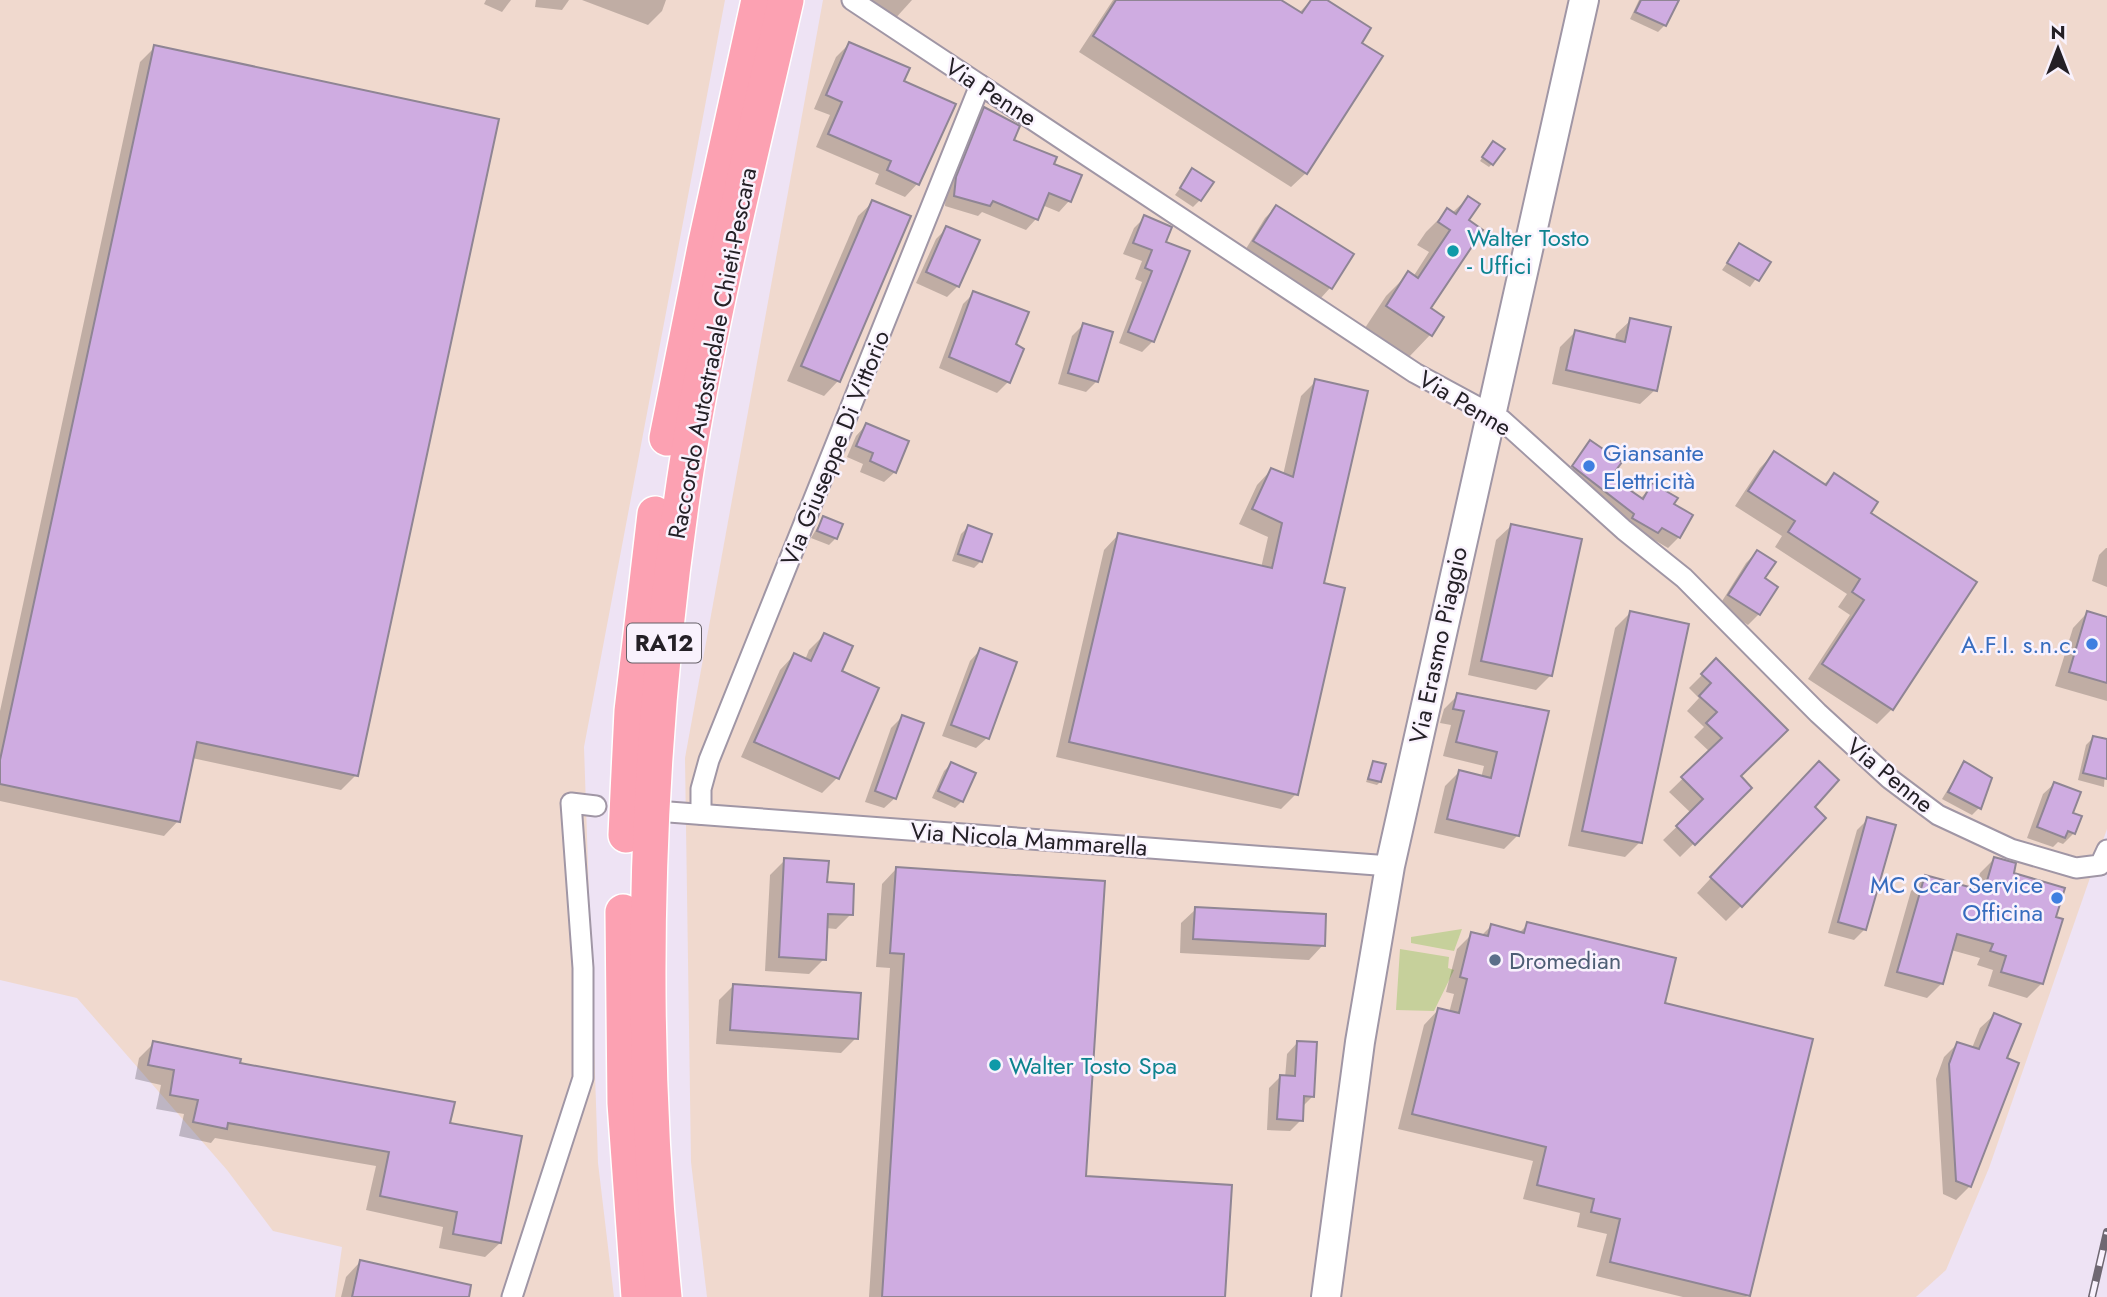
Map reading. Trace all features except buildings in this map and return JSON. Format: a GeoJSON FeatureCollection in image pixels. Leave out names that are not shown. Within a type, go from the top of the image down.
{"type":"FeatureCollection","features":[{"type":"Feature","properties":{"kind":"highway","name":"Raccordo Autostradale Chieti-Pescara"},"geometry":{"type":"LineString","coordinates":[[639,1297],[625,1115],[622,973],[632,711],[649,557],[674,397],[760,0]]}},
{"type":"Feature","properties":{"kind":"highway","name":"Raccordo Autostradale Chieti-Pescara"},"geometry":{"type":"LineString","coordinates":[[664,1297],[650,1097],[647,958],[657,703],[673,564],[701,385],[786,0]]}},
{"type":"Feature","properties":{"kind":"street","name":"Via Penne"},"geometry":{"type":"LineString","coordinates":[[852,0],[1415,373],[1502,420],[1624,530],[1684,578],[1818,713],[1890,779],[1938,815],[2011,849],[2076,868],[2100,865],[2107,850]]}},
{"type":"Feature","properties":{"kind":"street","name":"Via Erasmo Piaggio"},"geometry":{"type":"LineString","coordinates":[[1326,1297],[1360,1042],[1390,866],[1584,0]]}},
{"type":"Feature","properties":{"kind":"street","name":"Via Giuseppe Di Vittorio"},"geometry":{"type":"LineString","coordinates":[[701,814],[701,789],[709,760],[981,85]]}},
{"type":"Feature","properties":{"kind":"street"},"geometry":{"type":"LineString","coordinates":[[512,1297],[583,1078],[583,968],[571,803],[596,806]]}},
{"type":"Feature","properties":{"kind":"street","name":"Via Nicola Mammarella"},"geometry":{"type":"LineString","coordinates":[[669,812],[1390,866]]}},
{"type":"Feature","properties":{"kind":"shaded area"},"geometry":{"type":"Polygon","coordinates":[[[0,0],[725,0],[584,747],[598,1163],[614,1297],[335,1297],[342,1247],[273,1231],[227,1170],[77,998],[0,980],[0,0]]]}},
{"type":"Feature","properties":{"kind":"shaded area"},"geometry":{"type":"Polygon","coordinates":[[[823,0],[2107,0],[2107,829],[1989,1168],[1946,1270],[1916,1297],[707,1297],[691,1162],[685,758],[823,0]]]}},
{"type":"Feature","properties":{"kind":"green space"},"geometry":{"type":"Polygon","coordinates":[[[1462,929],[1454,951],[1411,943],[1411,937],[1462,929]]]}},
{"type":"Feature","properties":{"kind":"green space"},"geometry":{"type":"Polygon","coordinates":[[[1400,949],[1449,957],[1448,968],[1454,970],[1434,1011],[1396,1010],[1400,949]]]}},
{"type":"Feature","properties":{"kind":"railway"},"geometry":{"type":"LineString","coordinates":[[2092,1297],[2107,1232]]}},
{"type":"Feature","properties":{"kind":"place","name":"Walter Tosto - Uffici"},"geometry":{"type":"Point","coordinates":[1453,251]}},
{"type":"Feature","properties":{"kind":"place","name":"Giansante Elettricità"},"geometry":{"type":"Point","coordinates":[1589,466]}},
{"type":"Feature","properties":{"kind":"place","name":"A.F.I. s.n.c."},"geometry":{"type":"Point","coordinates":[2092,644]}},
{"type":"Feature","properties":{"kind":"place","name":"MC Ccar Service Officina"},"geometry":{"type":"Point","coordinates":[2057,898]}},
{"type":"Feature","properties":{"kind":"place","name":"Dromedian"},"geometry":{"type":"Point","coordinates":[1495,960]}},
{"type":"Feature","properties":{"kind":"place","name":"Walter Tosto Spa"},"geometry":{"type":"Point","coordinates":[995,1065]}}]}
